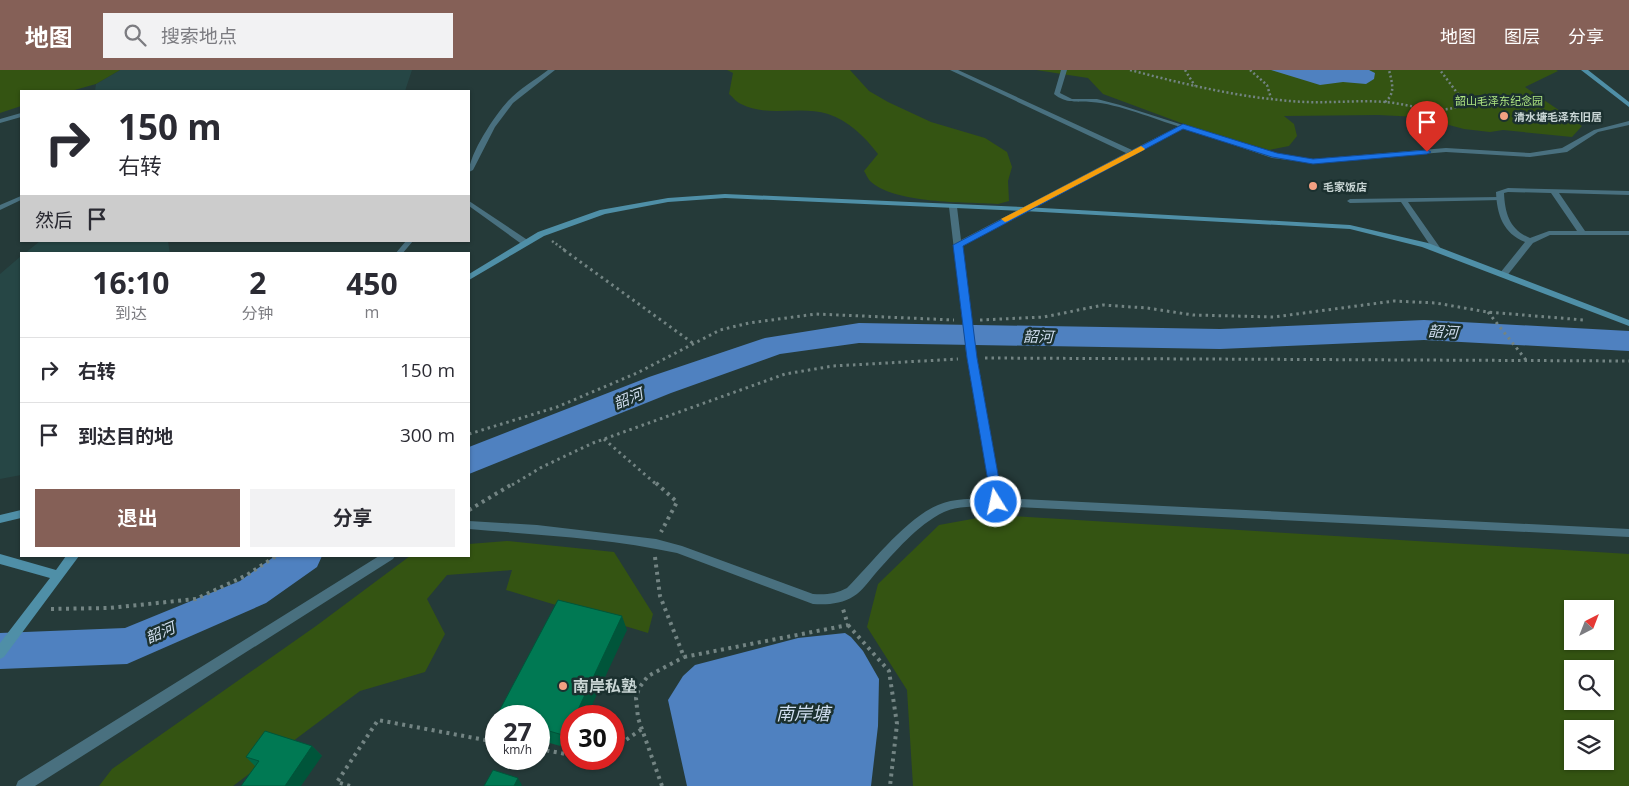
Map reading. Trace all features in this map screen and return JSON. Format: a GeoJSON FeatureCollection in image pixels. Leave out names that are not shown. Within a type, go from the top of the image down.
{"type":"FeatureCollection","features":[{"type":"Feature","properties":{"kind":"main road"},"geometry":{"type":"LineString","coordinates":[[1584,70],[1629,105]]}},
{"type":"Feature","properties":{"kind":"main road"},"geometry":{"type":"LineString","coordinates":[[470,276],[541,234],[603,212],[668,200],[725,196],[1350,226],[1437,249],[1629,323]]}},
{"type":"Feature","properties":{"kind":"main road"},"geometry":{"type":"LineString","coordinates":[[0,519],[20,514]]}},
{"type":"Feature","properties":{"kind":"main road"},"geometry":{"type":"LineString","coordinates":[[0,653],[72,557]]}},
{"type":"Feature","properties":{"kind":"main road"},"geometry":{"type":"LineString","coordinates":[[0,559],[58,575]]}},
{"type":"Feature","properties":{"kind":"street"},"geometry":{"type":"LineString","coordinates":[[470,168],[492,127],[511,102],[552,70]]}},
{"type":"Feature","properties":{"kind":"street"},"geometry":{"type":"LineString","coordinates":[[953,70],[1132,153]]}},
{"type":"Feature","properties":{"kind":"street"},"geometry":{"type":"LineString","coordinates":[[958,245],[1183,126],[1275,156],[1313,161],[1446,150],[1530,155],[1564,150],[1596,131],[1629,123]]}},
{"type":"Feature","properties":{"kind":"street"},"geometry":{"type":"LineString","coordinates":[[1530,241],[1516,234],[1506,220],[1500,192],[1508,190],[1629,193]]}},
{"type":"Feature","properties":{"kind":"street"},"geometry":{"type":"LineString","coordinates":[[1553,191],[1583,233]]}},
{"type":"Feature","properties":{"kind":"street"},"geometry":{"type":"LineString","coordinates":[[470,204],[526,242]]}},
{"type":"Feature","properties":{"kind":"street"},"geometry":{"type":"LineString","coordinates":[[953,207],[971,355],[996,502]]}},
{"type":"Feature","properties":{"kind":"street"},"geometry":{"type":"LineString","coordinates":[[1503,275],[1530,241],[1549,233],[1629,233]]}},
{"type":"Feature","properties":{"kind":"street"},"geometry":{"type":"LineString","coordinates":[[470,525],[537,529],[656,544],[678,549],[813,599],[828,600],[840,599],[851,592],[919,523],[933,512],[950,506],[996,502],[1629,533]]}},
{"type":"Feature","properties":{"kind":"street"},"geometry":{"type":"LineString","coordinates":[[23,786],[387,557]]}},
{"type":"Feature","properties":{"kind":"lane"},"geometry":{"type":"LineString","coordinates":[[1064,70],[1057,94],[1065,101],[1080,103],[1097,101],[1183,126]]}},
{"type":"Feature","properties":{"kind":"lane"},"geometry":{"type":"LineString","coordinates":[[0,121],[20,115]]}},
{"type":"Feature","properties":{"kind":"lane"},"geometry":{"type":"LineString","coordinates":[[0,208],[20,198]]}},
{"type":"Feature","properties":{"kind":"lane"},"geometry":{"type":"LineString","coordinates":[[1350,201],[1500,198]]}},
{"type":"Feature","properties":{"kind":"lane"},"geometry":{"type":"LineString","coordinates":[[1403,200],[1437,249]]}},
{"type":"Feature","properties":{"kind":"lane"},"geometry":{"type":"LineString","coordinates":[[400,252],[409,242]]}},
{"type":"Feature","properties":{"kind":"path"},"geometry":{"type":"LineString","coordinates":[[1130,70],[1195,86],[1271,98],[1311,102],[1385,102],[1434,109],[1460,106],[1461,98],[1440,70]]}},
{"type":"Feature","properties":{"kind":"path"},"geometry":{"type":"LineString","coordinates":[[1184,70],[1195,86]]}},
{"type":"Feature","properties":{"kind":"path"},"geometry":{"type":"LineString","coordinates":[[1250,70],[1267,85],[1271,98]]}},
{"type":"Feature","properties":{"kind":"path"},"geometry":{"type":"LineString","coordinates":[[1385,102],[1391,97],[1394,87],[1389,70]]}},
{"type":"Feature","properties":{"kind":"path"},"geometry":{"type":"LineString","coordinates":[[541,234],[694,344]]}},
{"type":"Feature","properties":{"kind":"path"},"geometry":{"type":"LineString","coordinates":[[470,434],[557,407],[637,373],[720,330],[748,323],[816,314],[850,314],[968,322],[1044,317],[1103,306],[1147,308],[1193,315],[1274,317],[1394,301],[1436,303],[1488,312],[1588,320]]}},
{"type":"Feature","properties":{"kind":"path"},"geometry":{"type":"LineString","coordinates":[[1488,312],[1526,360]]}},
{"type":"Feature","properties":{"kind":"path"},"geometry":{"type":"LineString","coordinates":[[470,509],[542,467],[604,439],[785,374],[833,366],[971,355],[1629,361]]}},
{"type":"Feature","properties":{"kind":"path"},"geometry":{"type":"LineString","coordinates":[[604,439],[677,502],[656,544],[655,574],[663,609],[684,657]]}},
{"type":"Feature","properties":{"kind":"path"},"geometry":{"type":"LineString","coordinates":[[42,610],[109,608],[196,599],[247,575],[274,557]]}},
{"type":"Feature","properties":{"kind":"path"},"geometry":{"type":"LineString","coordinates":[[840,599],[848,625],[889,671],[897,724],[890,786]]}},
{"type":"Feature","properties":{"kind":"path"},"geometry":{"type":"LineString","coordinates":[[662,786],[642,729],[637,697],[644,680],[684,657],[848,625]]}},
{"type":"Feature","properties":{"kind":"path"},"geometry":{"type":"LineString","coordinates":[[350,786],[337,782],[378,720],[485,740]]}},
{"type":"Feature","properties":{"kind":"path"},"geometry":{"type":"LineString","coordinates":[[625,741],[642,729]]}},
{"type":"Feature","properties":{"kind":"shaded area"},"geometry":{"type":"Polygon","coordinates":[[[120,70],[412,70],[405,90],[95,90],[96,84],[120,70]]]}},
{"type":"Feature","properties":{"kind":"shaded area"},"geometry":{"type":"Polygon","coordinates":[[[39,242],[168,242],[170,252],[26,252],[39,242]]]}},
{"type":"Feature","properties":{"kind":"shaded area"},"geometry":{"type":"Polygon","coordinates":[[[20,257],[20,475],[0,479],[0,274],[20,257]]]}},
{"type":"Feature","properties":{"kind":"green space"},"geometry":{"type":"Polygon","coordinates":[[[0,70],[120,70],[96,84],[75,90],[20,90],[20,106],[0,113],[0,70]]]}},
{"type":"Feature","properties":{"kind":"green space"},"geometry":{"type":"Polygon","coordinates":[[[727,70],[850,70],[869,91],[888,102],[931,122],[985,138],[1007,152],[1012,167],[1008,181],[1009,201],[998,204],[949,202],[912,198],[881,189],[870,181],[864,171],[878,154],[850,125],[828,114],[806,111],[762,110],[741,104],[729,94],[733,73],[727,70]]]}},
{"type":"Feature","properties":{"kind":"green space","name":"韶山毛泽东纪念园"},"geometry":{"type":"Polygon","coordinates":[[[1036,70],[1556,70],[1558,71],[1525,87],[1582,126],[1572,137],[1503,130],[1490,132],[1464,129],[1419,117],[1378,115],[1284,116],[1294,124],[1297,136],[1289,146],[1269,150],[1200,130],[1103,94],[1088,78],[1036,70]]]}},
{"type":"Feature","properties":{"kind":"green space"},"geometry":{"type":"Polygon","coordinates":[[[994,515],[1629,554],[1629,786],[913,786],[907,690],[867,627],[878,584],[939,525],[994,515]]]}},
{"type":"Feature","properties":{"kind":"green space"},"geometry":{"type":"Polygon","coordinates":[[[507,541],[614,552],[653,614],[648,633],[506,590],[512,570],[447,575],[427,599],[445,634],[425,672],[360,691],[233,786],[99,786],[112,769],[316,626],[409,557],[470,557],[470,544],[507,541]]]}},
{"type":"Feature","properties":{"kind":"water"},"geometry":{"type":"Polygon","coordinates":[[[1271,70],[1369,70],[1375,73],[1374,79],[1366,84],[1343,82],[1320,85],[1271,70]]]}},
{"type":"Feature","properties":{"kind":"water","name":"南岸塘"},"geometry":{"type":"Polygon","coordinates":[[[845,633],[863,651],[879,679],[878,726],[871,786],[687,786],[668,700],[683,676],[695,665],[798,638],[845,633]]]}},
{"type":"Feature","properties":{"kind":"building","name":"南岸私塾"},"geometry":{"type":"Polygon","coordinates":[[[558,600],[622,616],[580,705],[560,705],[560,734],[550,731],[550,705],[502,705],[558,600]]]}},
{"type":"Feature","properties":{"kind":"building"},"geometry":{"type":"Polygon","coordinates":[[[265,731],[312,746],[285,786],[241,786],[259,761],[246,757],[265,731]]]}},
{"type":"Feature","properties":{"kind":"building"},"geometry":{"type":"Polygon","coordinates":[[[493,770],[518,778],[514,786],[484,786],[493,770]]]}},
{"type":"Feature","properties":{"kind":"waterway","name":"韶河"},"geometry":{"type":"LineString","coordinates":[[470,461],[660,385],[776,345],[859,333],[1220,339],[1424,330],[1629,341]]}},
{"type":"Feature","properties":{"kind":"waterway","name":"韶河"},"geometry":{"type":"LineString","coordinates":[[0,651],[127,646],[253,592],[303,557]]}},
{"type":"Feature","properties":{"kind":"slow traffic"},"geometry":{"type":"LineString","coordinates":[[1005,219],[1141,149]]}},
{"type":"Feature","properties":{"kind":"place","name":"清水塘毛泽东旧居"},"geometry":{"type":"Point","coordinates":[1504,116]}},
{"type":"Feature","properties":{"kind":"place","name":"毛家饭店"},"geometry":{"type":"Point","coordinates":[1313,186]}},
{"type":"Feature","properties":{"kind":"place","name":"南岸私塾"},"geometry":{"type":"Point","coordinates":[563,686]}},
{"type":"Feature","properties":{"kind":"route"},"geometry":{"type":"LineString","coordinates":[[996,502],[972,358],[958,245],[1183,126],[1275,156],[1313,161],[1427,152]]}}]}
